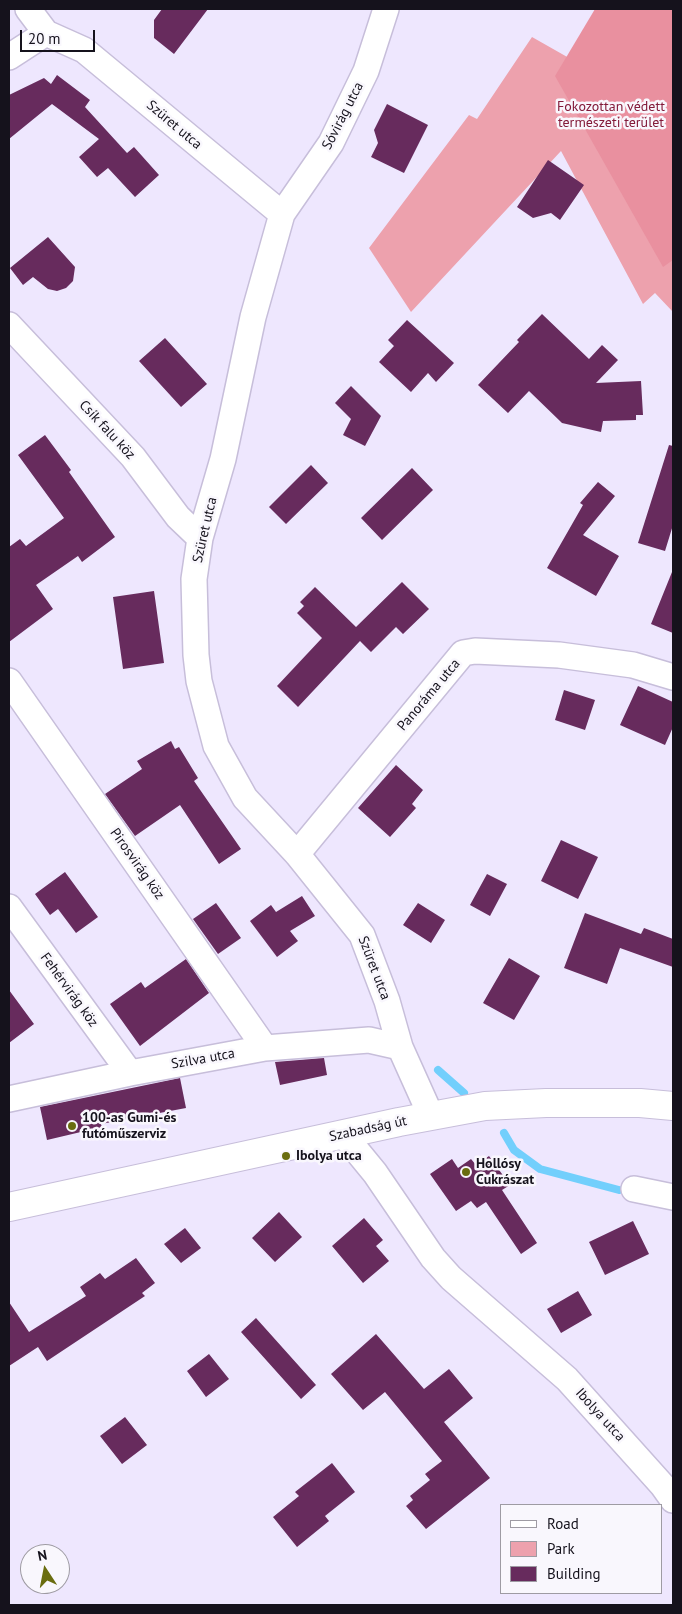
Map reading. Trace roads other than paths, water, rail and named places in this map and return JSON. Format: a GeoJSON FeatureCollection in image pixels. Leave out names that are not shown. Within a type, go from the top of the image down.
{"type":"FeatureCollection","features":[{"type":"Feature","properties":{"kind":"main road","name":"Szabadság út"},"geometry":{"type":"LineString","coordinates":[[9,1207],[343,1134],[484,1106],[546,1102],[640,1103],[673,1106]]}},
{"type":"Feature","properties":{"kind":"street","name":"Szüret utca"},"geometry":{"type":"LineString","coordinates":[[28,9],[46,33],[84,50],[282,214],[253,317],[223,459],[200,538],[194,579],[196,655],[199,681],[216,746],[245,798],[298,854],[362,935],[387,1001],[400,1047],[430,1116]]}},
{"type":"Feature","properties":{"kind":"street","name":"Sóvirág utca"},"geometry":{"type":"LineString","coordinates":[[282,214],[332,144],[366,71],[386,9]]}},
{"type":"Feature","properties":{"kind":"street"},"geometry":{"type":"LineString","coordinates":[[9,57],[46,33]]}},
{"type":"Feature","properties":{"kind":"street","name":"Csík falu köz"},"geometry":{"type":"LineString","coordinates":[[9,325],[133,457],[178,517],[200,538]]}},
{"type":"Feature","properties":{"kind":"street","name":"Panoráma utca"},"geometry":{"type":"LineString","coordinates":[[298,854],[463,653],[475,651],[559,655],[632,665],[673,677]]}},
{"type":"Feature","properties":{"kind":"street","name":"Pirosvirág köz"},"geometry":{"type":"LineString","coordinates":[[9,681],[265,1048]]}},
{"type":"Feature","properties":{"kind":"street","name":"Fehérvirág köz"},"geometry":{"type":"LineString","coordinates":[[9,907],[130,1073]]}},
{"type":"Feature","properties":{"kind":"street","name":"Szilva utca"},"geometry":{"type":"LineString","coordinates":[[9,1099],[130,1073],[265,1048],[369,1040],[400,1047]]}},
{"type":"Feature","properties":{"kind":"street","name":"Ibolya utca"},"geometry":{"type":"LineString","coordinates":[[343,1134],[375,1173],[433,1258],[445,1271],[567,1379],[664,1486],[673,1500]]}},
{"type":"Feature","properties":{"kind":"street"},"geometry":{"type":"LineString","coordinates":[[634,1189],[673,1196]]}},
{"type":"Feature","properties":{"kind":"waterway"},"geometry":{"type":"LineString","coordinates":[[438,1070],[464,1093]]}},
{"type":"Feature","properties":{"kind":"waterway"},"geometry":{"type":"LineString","coordinates":[[504,1133],[514,1150],[540,1169],[619,1190]]}},
{"type":"Feature","properties":{"kind":"place","name":"100-as Gumi-és futóműszerviz"},"geometry":{"type":"Point","coordinates":[72,1126]}},
{"type":"Feature","properties":{"kind":"place","name":"Ibolya utca"},"geometry":{"type":"Point","coordinates":[286,1156]}},
{"type":"Feature","properties":{"kind":"place","name":"Hollósy Cukrászat"},"geometry":{"type":"Point","coordinates":[466,1172]}},
{"type":"Feature","properties":{"kind":"park label","name":"Fokozottan védett természeti terület"},"geometry":{"type":"Point","coordinates":[611,116]}}]}
